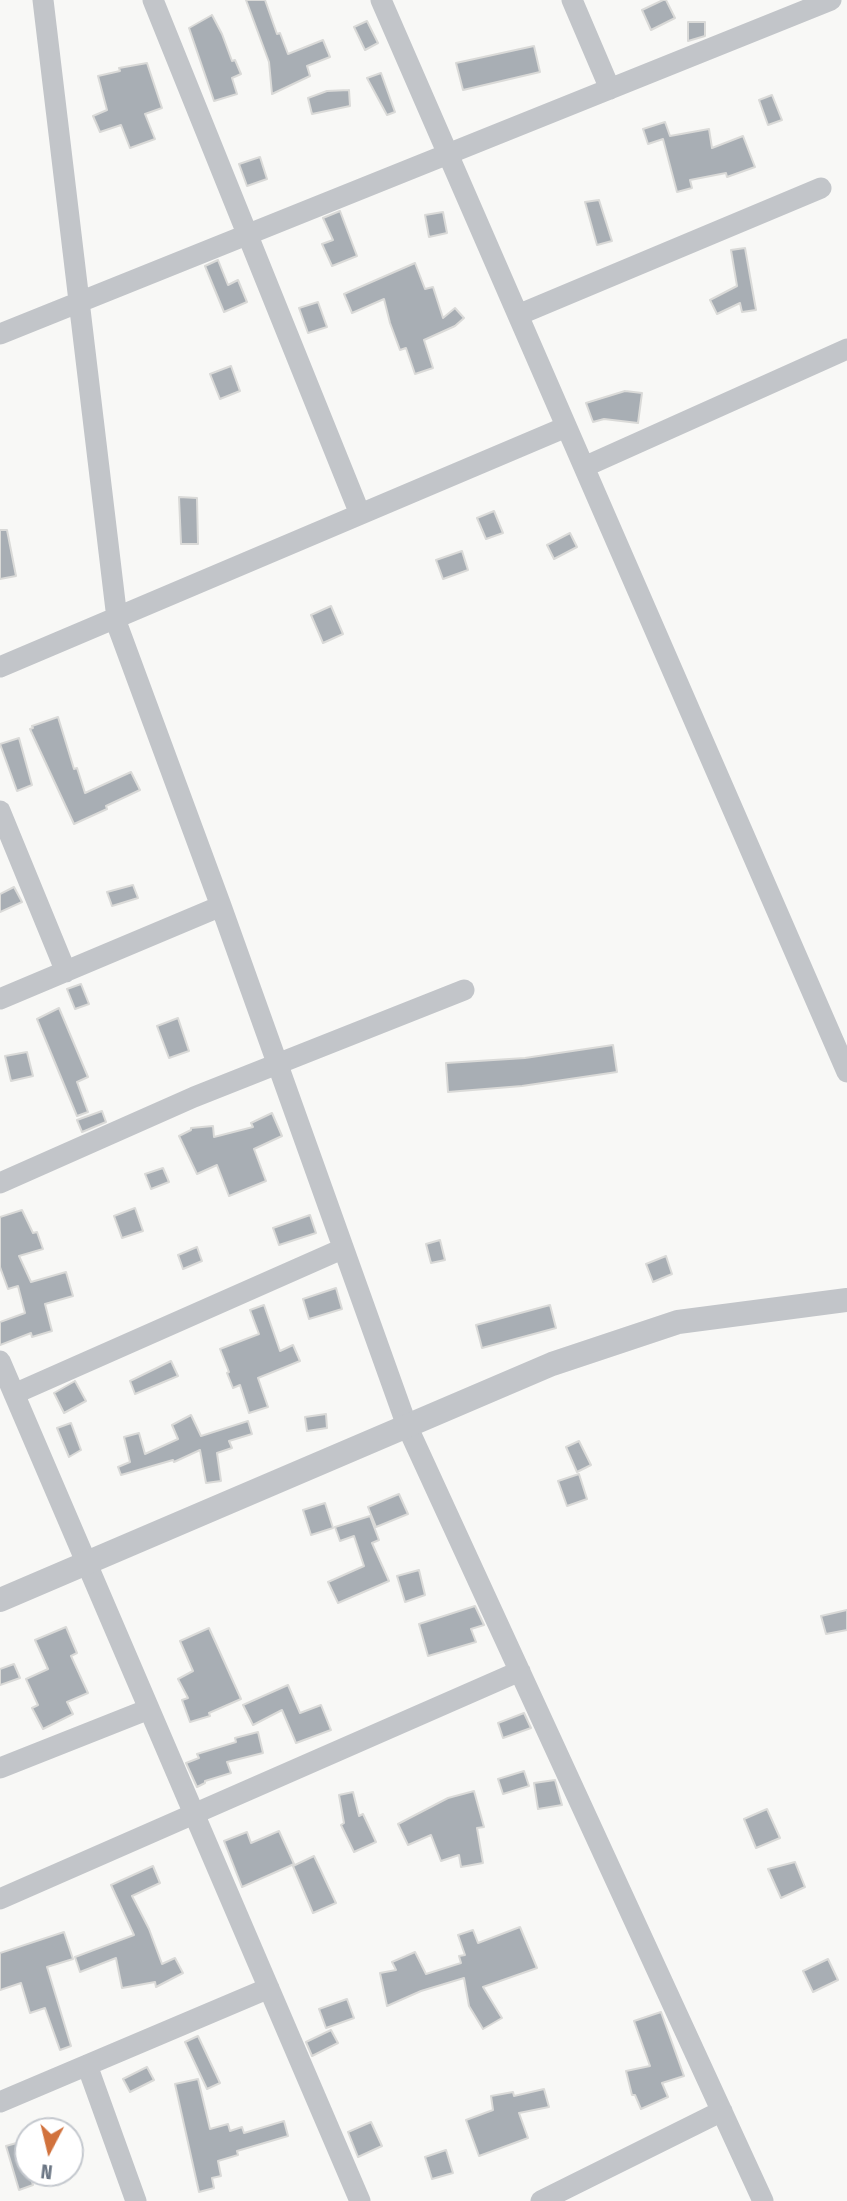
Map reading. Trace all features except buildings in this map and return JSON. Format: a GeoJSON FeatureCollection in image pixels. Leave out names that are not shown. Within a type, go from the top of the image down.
{"type":"FeatureCollection","features":[{"type":"Feature","properties":{"kind":"street"},"geometry":{"type":"LineString","coordinates":[[43,0],[118,627],[407,1426],[763,2201]]}},
{"type":"Feature","properties":{"kind":"street"},"geometry":{"type":"LineString","coordinates":[[153,0],[360,514]]}},
{"type":"Feature","properties":{"kind":"street"},"geometry":{"type":"LineString","coordinates":[[381,0],[847,1072]]}},
{"type":"Feature","properties":{"kind":"street"},"geometry":{"type":"LineString","coordinates":[[572,0],[610,89]]}},
{"type":"Feature","properties":{"kind":"street"},"geometry":{"type":"LineString","coordinates":[[0,334],[831,0]]}},
{"type":"Feature","properties":{"kind":"street"},"geometry":{"type":"LineString","coordinates":[[518,315],[821,188]]}},
{"type":"Feature","properties":{"kind":"street"},"geometry":{"type":"LineString","coordinates":[[584,467],[847,349]]}},
{"type":"Feature","properties":{"kind":"street"},"geometry":{"type":"LineString","coordinates":[[0,667],[566,427]]}},
{"type":"Feature","properties":{"kind":"street"},"geometry":{"type":"LineString","coordinates":[[2,820],[66,972]]}},
{"type":"Feature","properties":{"kind":"street"},"geometry":{"type":"LineString","coordinates":[[0,999],[221,906]]}},
{"type":"Feature","properties":{"kind":"street"},"geometry":{"type":"LineString","coordinates":[[0,1183],[194,1097],[464,990]]}},
{"type":"Feature","properties":{"kind":"street"},"geometry":{"type":"LineString","coordinates":[[14,1394],[342,1248]]}},
{"type":"Feature","properties":{"kind":"street"},"geometry":{"type":"LineString","coordinates":[[0,1600],[552,1364],[678,1322],[847,1300]]}},
{"type":"Feature","properties":{"kind":"street"},"geometry":{"type":"LineString","coordinates":[[0,1361],[360,2201]]}},
{"type":"Feature","properties":{"kind":"street"},"geometry":{"type":"LineString","coordinates":[[0,1899],[520,1671]]}},
{"type":"Feature","properties":{"kind":"street"},"geometry":{"type":"LineString","coordinates":[[0,1768],[149,1709]]}},
{"type":"Feature","properties":{"kind":"street"},"geometry":{"type":"LineString","coordinates":[[0,2102],[269,1988]]}},
{"type":"Feature","properties":{"kind":"street"},"geometry":{"type":"LineString","coordinates":[[87,2065],[136,2201]]}},
{"type":"Feature","properties":{"kind":"street"},"geometry":{"type":"LineString","coordinates":[[541,2201],[722,2112]]}}]}
